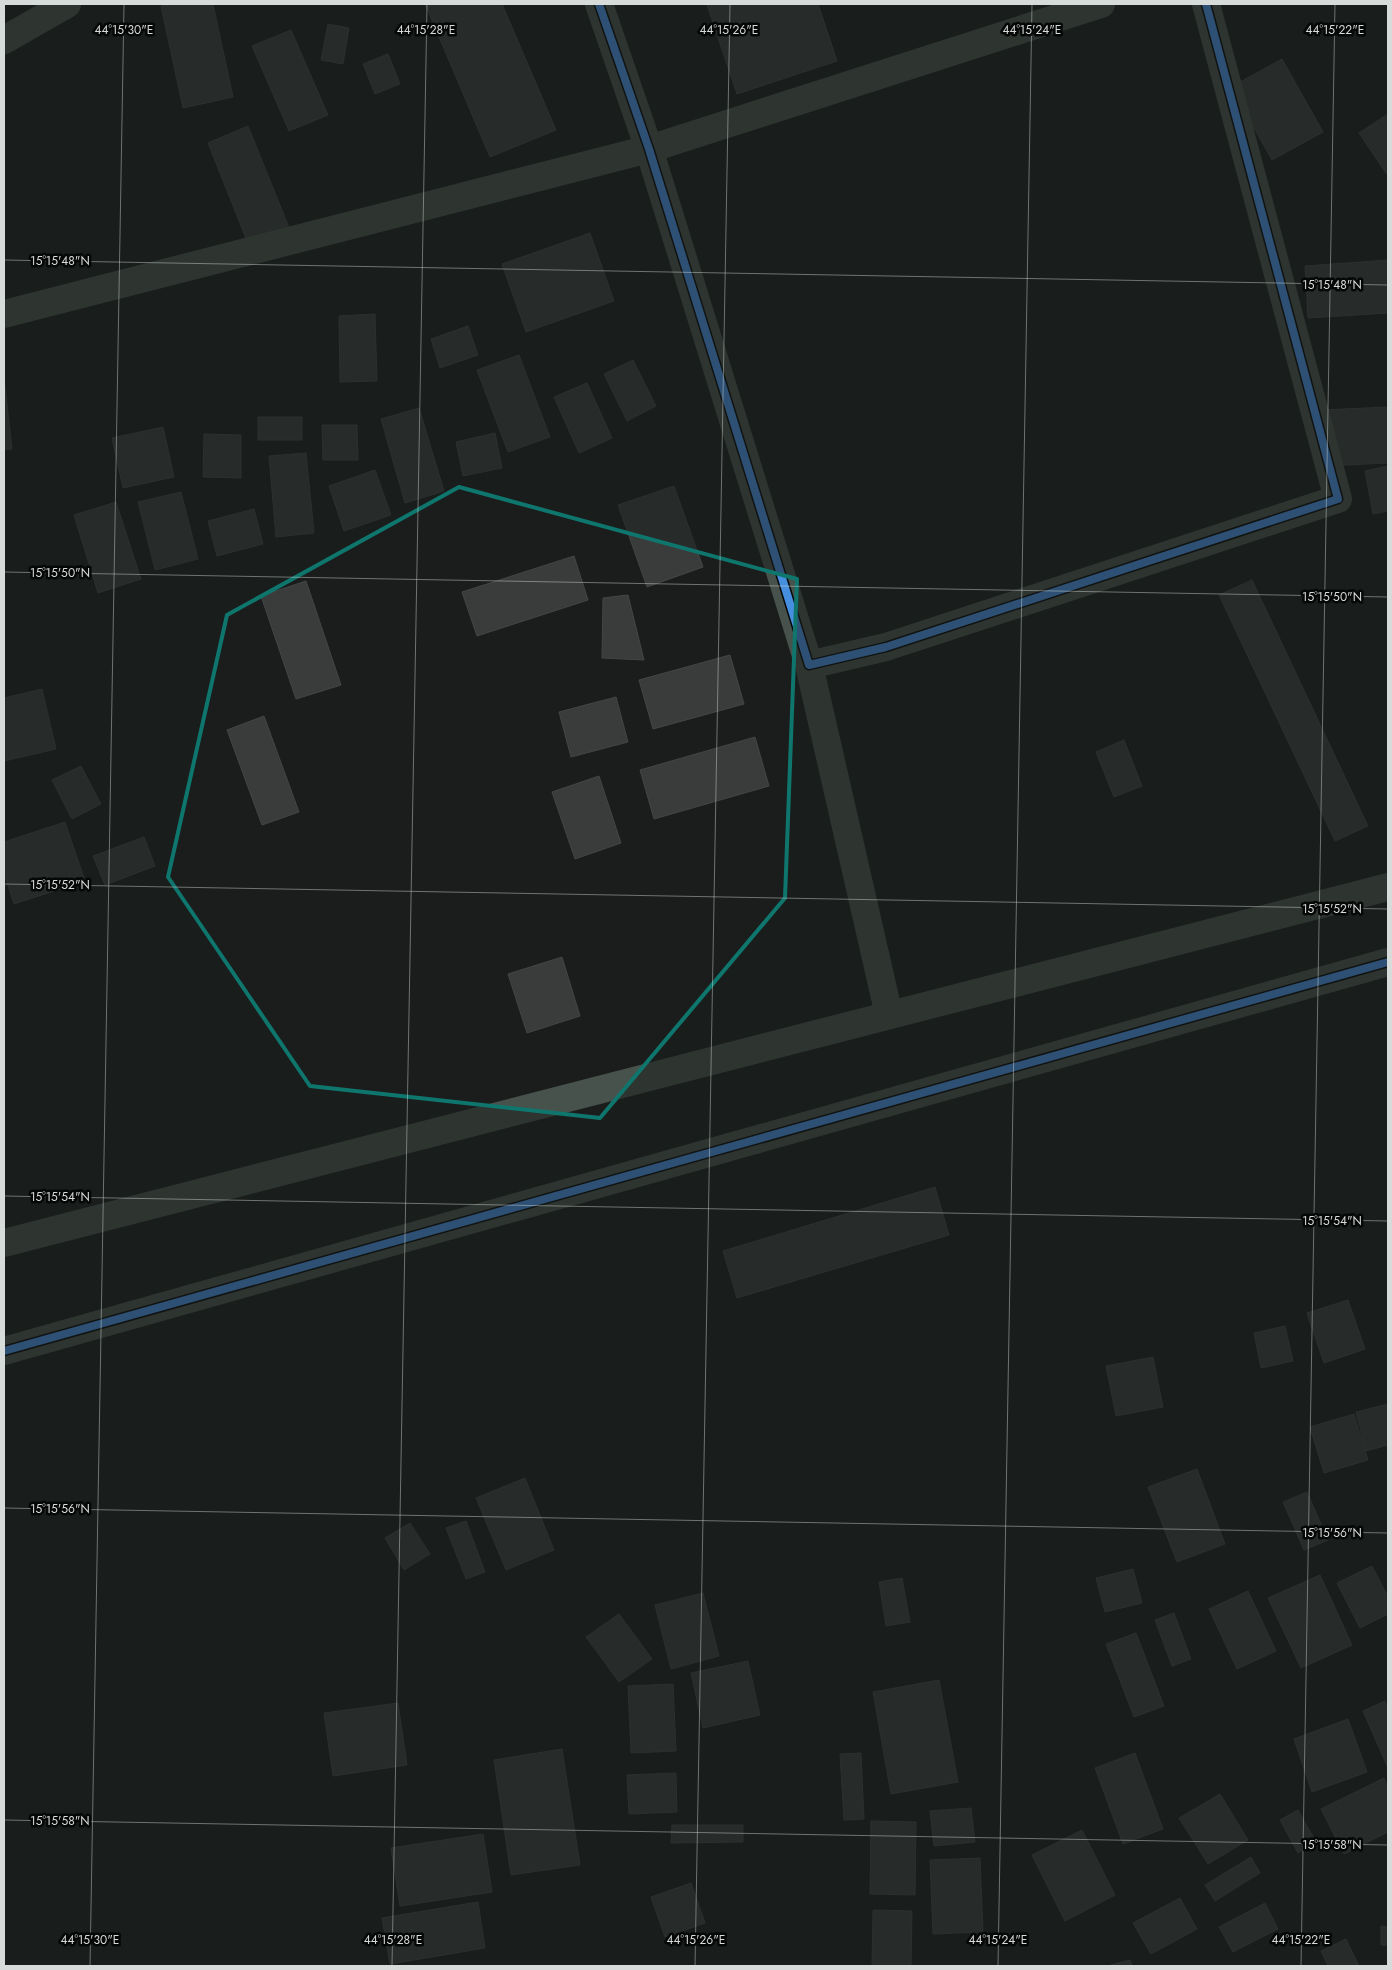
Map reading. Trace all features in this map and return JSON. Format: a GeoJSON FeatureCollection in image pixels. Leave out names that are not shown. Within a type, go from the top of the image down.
{"type":"FeatureCollection","features":[{"type":"Feature","properties":{"kind":"street"},"geometry":{"type":"LineString","coordinates":[[4,40],[67,4]]}},
{"type":"Feature","properties":{"kind":"street"},"geometry":{"type":"LineString","coordinates":[[599,4],[649,149],[809,665],[889,1015]]}},
{"type":"Feature","properties":{"kind":"street"},"geometry":{"type":"LineString","coordinates":[[4,314],[649,149],[1101,4]]}},
{"type":"Feature","properties":{"kind":"street"},"geometry":{"type":"LineString","coordinates":[[809,665],[886,647],[1338,499],[1206,4]]}},
{"type":"Feature","properties":{"kind":"street"},"geometry":{"type":"LineString","coordinates":[[4,1243],[1388,887]]}},
{"type":"Feature","properties":{"kind":"street"},"geometry":{"type":"LineString","coordinates":[[4,1351],[1388,962]]}},
{"type":"Feature","properties":{"kind":"highlighted area"},"geometry":{"type":"Polygon","coordinates":[[[459,487],[797,579],[785,898],[600,1118],[310,1086],[168,877],[227,615],[459,487]]]}},
{"type":"Feature","properties":{"kind":"building"},"geometry":{"type":"Polygon","coordinates":[[[173,4],[213,4],[233,97],[183,108],[161,6],[173,4]]]}},
{"type":"Feature","properties":{"kind":"building"},"geometry":{"type":"Polygon","coordinates":[[[425,4],[502,4],[556,130],[490,157],[425,4]]]}},
{"type":"Feature","properties":{"kind":"building"},"geometry":{"type":"Polygon","coordinates":[[[818,4],[837,61],[737,94],[707,5],[818,4]]]}},
{"type":"Feature","properties":{"kind":"building"},"geometry":{"type":"Polygon","coordinates":[[[328,24],[349,28],[343,64],[321,60],[328,24]]]}},
{"type":"Feature","properties":{"kind":"building"},"geometry":{"type":"Polygon","coordinates":[[[291,30],[328,115],[289,131],[252,46],[291,30]]]}},
{"type":"Feature","properties":{"kind":"building"},"geometry":{"type":"Polygon","coordinates":[[[388,54],[400,84],[375,94],[363,64],[388,54]]]}},
{"type":"Feature","properties":{"kind":"building"},"geometry":{"type":"Polygon","coordinates":[[[1282,59],[1323,132],[1272,160],[1231,87],[1282,59]]]}},
{"type":"Feature","properties":{"kind":"building"},"geometry":{"type":"Polygon","coordinates":[[[1388,114],[1388,176],[1359,133],[1388,114]]]}},
{"type":"Feature","properties":{"kind":"building"},"geometry":{"type":"Polygon","coordinates":[[[248,126],[296,245],[255,261],[208,143],[248,126]]]}},
{"type":"Feature","properties":{"kind":"building"},"geometry":{"type":"Polygon","coordinates":[[[590,233],[614,301],[526,332],[502,264],[590,233]]]}},
{"type":"Feature","properties":{"kind":"building"},"geometry":{"type":"Polygon","coordinates":[[[1388,260],[1388,313],[1308,318],[1305,266],[1388,260]]]}},
{"type":"Feature","properties":{"kind":"building"},"geometry":{"type":"Polygon","coordinates":[[[375,314],[377,381],[340,382],[339,316],[375,314]]]}},
{"type":"Feature","properties":{"kind":"building"},"geometry":{"type":"Polygon","coordinates":[[[468,326],[478,355],[440,368],[431,339],[468,326]]]}},
{"type":"Feature","properties":{"kind":"building"},"geometry":{"type":"Polygon","coordinates":[[[519,355],[550,437],[508,452],[477,370],[519,355]]]}},
{"type":"Feature","properties":{"kind":"building"},"geometry":{"type":"Polygon","coordinates":[[[633,360],[656,406],[627,421],[604,374],[633,360]]]}},
{"type":"Feature","properties":{"kind":"building"},"geometry":{"type":"Polygon","coordinates":[[[4,378],[12,449],[4,450],[4,378]]]}},
{"type":"Feature","properties":{"kind":"building"},"geometry":{"type":"Polygon","coordinates":[[[587,383],[612,438],[579,453],[554,397],[587,383]]]}},
{"type":"Feature","properties":{"kind":"building"},"geometry":{"type":"Polygon","coordinates":[[[1388,407],[1388,463],[1325,466],[1322,410],[1388,407]]]}},
{"type":"Feature","properties":{"kind":"building"},"geometry":{"type":"Polygon","coordinates":[[[419,408],[444,491],[405,503],[381,419],[419,408]]]}},
{"type":"Feature","properties":{"kind":"building"},"geometry":{"type":"Polygon","coordinates":[[[258,417],[302,417],[302,440],[258,440],[258,417]]]}},
{"type":"Feature","properties":{"kind":"building"},"geometry":{"type":"Polygon","coordinates":[[[322,425],[357,425],[358,460],[323,460],[322,425]]]}},
{"type":"Feature","properties":{"kind":"building"},"geometry":{"type":"Polygon","coordinates":[[[163,427],[174,477],[123,488],[112,438],[163,427]]]}},
{"type":"Feature","properties":{"kind":"building"},"geometry":{"type":"Polygon","coordinates":[[[495,433],[502,468],[463,476],[456,442],[495,433]]]}},
{"type":"Feature","properties":{"kind":"building"},"geometry":{"type":"Polygon","coordinates":[[[204,434],[241,435],[241,478],[203,477],[204,434]]]}},
{"type":"Feature","properties":{"kind":"building"},"geometry":{"type":"Polygon","coordinates":[[[306,453],[314,533],[276,537],[269,456],[306,453]]]}},
{"type":"Feature","properties":{"kind":"building"},"geometry":{"type":"Polygon","coordinates":[[[1388,466],[1388,511],[1373,514],[1365,471],[1388,466]]]}},
{"type":"Feature","properties":{"kind":"building"},"geometry":{"type":"Polygon","coordinates":[[[375,470],[391,515],[344,531],[329,486],[375,470]]]}},
{"type":"Feature","properties":{"kind":"building"},"geometry":{"type":"Polygon","coordinates":[[[674,486],[703,567],[647,587],[618,505],[674,486]]]}},
{"type":"Feature","properties":{"kind":"building"},"geometry":{"type":"Polygon","coordinates":[[[181,492],[198,559],[155,570],[138,502],[181,492]]]}},
{"type":"Feature","properties":{"kind":"building"},"geometry":{"type":"Polygon","coordinates":[[[116,502],[141,579],[98,593],[74,515],[116,502]]]}},
{"type":"Feature","properties":{"kind":"building"},"geometry":{"type":"Polygon","coordinates":[[[254,509],[263,544],[217,556],[208,521],[254,509]]]}},
{"type":"Feature","properties":{"kind":"building"},"geometry":{"type":"Polygon","coordinates":[[[574,556],[588,600],[477,636],[462,592],[574,556]]]}},
{"type":"Feature","properties":{"kind":"building"},"geometry":{"type":"Polygon","coordinates":[[[1252,580],[1368,826],[1335,841],[1219,595],[1252,580]]]}},
{"type":"Feature","properties":{"kind":"building"},"geometry":{"type":"Polygon","coordinates":[[[306,581],[341,685],[296,699],[261,596],[306,581]]]}},
{"type":"Feature","properties":{"kind":"building"},"geometry":{"type":"Polygon","coordinates":[[[628,595],[644,660],[602,658],[603,598],[628,595]]]}},
{"type":"Feature","properties":{"kind":"building"},"geometry":{"type":"Polygon","coordinates":[[[730,655],[744,704],[653,729],[639,680],[730,655]]]}},
{"type":"Feature","properties":{"kind":"building"},"geometry":{"type":"Polygon","coordinates":[[[42,689],[56,749],[4,761],[4,698],[42,689]]]}},
{"type":"Feature","properties":{"kind":"building"},"geometry":{"type":"Polygon","coordinates":[[[616,697],[628,742],[571,757],[559,712],[616,697]]]}},
{"type":"Feature","properties":{"kind":"building"},"geometry":{"type":"Polygon","coordinates":[[[264,716],[299,812],[262,825],[227,730],[264,716]]]}},
{"type":"Feature","properties":{"kind":"building"},"geometry":{"type":"Polygon","coordinates":[[[755,737],[769,786],[654,819],[640,770],[755,737]]]}},
{"type":"Feature","properties":{"kind":"building"},"geometry":{"type":"Polygon","coordinates":[[[1124,740],[1142,786],[1114,797],[1096,752],[1124,740]]]}},
{"type":"Feature","properties":{"kind":"building"},"geometry":{"type":"Polygon","coordinates":[[[81,766],[101,804],[72,819],[52,780],[81,766]]]}},
{"type":"Feature","properties":{"kind":"building"},"geometry":{"type":"Polygon","coordinates":[[[599,776],[621,843],[575,859],[552,792],[599,776]]]}},
{"type":"Feature","properties":{"kind":"building"},"geometry":{"type":"Polygon","coordinates":[[[65,822],[85,881],[14,904],[4,873],[4,842],[65,822]]]}},
{"type":"Feature","properties":{"kind":"building"},"geometry":{"type":"Polygon","coordinates":[[[144,837],[155,866],[105,885],[93,856],[144,837]]]}},
{"type":"Feature","properties":{"kind":"building"},"geometry":{"type":"Polygon","coordinates":[[[562,957],[580,1016],[527,1033],[508,974],[562,957]]]}},
{"type":"Feature","properties":{"kind":"building"},"geometry":{"type":"Polygon","coordinates":[[[935,1187],[949,1235],[737,1298],[723,1251],[935,1187]]]}},
{"type":"Feature","properties":{"kind":"building"},"geometry":{"type":"Polygon","coordinates":[[[1348,1300],[1365,1349],[1324,1363],[1307,1313],[1348,1300]]]}},
{"type":"Feature","properties":{"kind":"building"},"geometry":{"type":"Polygon","coordinates":[[[1285,1326],[1293,1361],[1261,1368],[1254,1333],[1285,1326]]]}},
{"type":"Feature","properties":{"kind":"building"},"geometry":{"type":"Polygon","coordinates":[[[1153,1357],[1163,1407],[1116,1416],[1106,1366],[1153,1357]]]}},
{"type":"Feature","properties":{"kind":"building"},"geometry":{"type":"Polygon","coordinates":[[[1388,1404],[1388,1445],[1366,1451],[1356,1412],[1388,1404]]]}},
{"type":"Feature","properties":{"kind":"building"},"geometry":{"type":"Polygon","coordinates":[[[1354,1414],[1368,1460],[1324,1473],[1310,1427],[1354,1414]]]}},
{"type":"Feature","properties":{"kind":"building"},"geometry":{"type":"Polygon","coordinates":[[[1197,1469],[1225,1544],[1177,1562],[1148,1487],[1197,1469]]]}},
{"type":"Feature","properties":{"kind":"building"},"geometry":{"type":"Polygon","coordinates":[[[525,1478],[554,1550],[506,1570],[476,1498],[525,1478]]]}},
{"type":"Feature","properties":{"kind":"building"},"geometry":{"type":"Polygon","coordinates":[[[1307,1492],[1328,1540],[1304,1550],[1283,1502],[1307,1492]]]}},
{"type":"Feature","properties":{"kind":"building"},"geometry":{"type":"Polygon","coordinates":[[[466,1521],[485,1572],[466,1579],[446,1528],[466,1521]]]}},
{"type":"Feature","properties":{"kind":"building"},"geometry":{"type":"Polygon","coordinates":[[[410,1523],[430,1554],[404,1570],[385,1538],[410,1523]]]}},
{"type":"Feature","properties":{"kind":"building"},"geometry":{"type":"Polygon","coordinates":[[[1372,1566],[1388,1597],[1388,1614],[1360,1628],[1337,1583],[1372,1566]]]}},
{"type":"Feature","properties":{"kind":"building"},"geometry":{"type":"Polygon","coordinates":[[[1133,1569],[1142,1603],[1105,1612],[1096,1578],[1133,1569]]]}},
{"type":"Feature","properties":{"kind":"building"},"geometry":{"type":"Polygon","coordinates":[[[1320,1575],[1352,1645],[1301,1668],[1268,1598],[1320,1575]]]}},
{"type":"Feature","properties":{"kind":"building"},"geometry":{"type":"Polygon","coordinates":[[[902,1578],[910,1622],[886,1626],[879,1582],[902,1578]]]}},
{"type":"Feature","properties":{"kind":"building"},"geometry":{"type":"Polygon","coordinates":[[[1248,1591],[1276,1651],[1237,1669],[1209,1609],[1248,1591]]]}},
{"type":"Feature","properties":{"kind":"building"},"geometry":{"type":"Polygon","coordinates":[[[703,1593],[719,1656],[671,1669],[655,1605],[703,1593]]]}},
{"type":"Feature","properties":{"kind":"building"},"geometry":{"type":"Polygon","coordinates":[[[1174,1613],[1191,1659],[1172,1666],[1155,1620],[1174,1613]]]}},
{"type":"Feature","properties":{"kind":"building"},"geometry":{"type":"Polygon","coordinates":[[[619,1614],[652,1659],[619,1682],[586,1637],[619,1614]]]}},
{"type":"Feature","properties":{"kind":"building"},"geometry":{"type":"Polygon","coordinates":[[[1136,1633],[1164,1706],[1134,1717],[1106,1644],[1136,1633]]]}},
{"type":"Feature","properties":{"kind":"building"},"geometry":{"type":"Polygon","coordinates":[[[748,1661],[760,1715],[703,1728],[691,1673],[748,1661]]]}},
{"type":"Feature","properties":{"kind":"building"},"geometry":{"type":"Polygon","coordinates":[[[939,1680],[958,1782],[891,1794],[873,1692],[939,1680]]]}},
{"type":"Feature","properties":{"kind":"building"},"geometry":{"type":"Polygon","coordinates":[[[673,1684],[676,1751],[631,1753],[628,1686],[673,1684]]]}},
{"type":"Feature","properties":{"kind":"building"},"geometry":{"type":"Polygon","coordinates":[[[1385,1701],[1388,1709],[1388,1768],[1363,1711],[1385,1701]]]}},
{"type":"Feature","properties":{"kind":"building"},"geometry":{"type":"Polygon","coordinates":[[[398,1703],[407,1765],[333,1776],[324,1713],[398,1703]]]}},
{"type":"Feature","properties":{"kind":"building"},"geometry":{"type":"Polygon","coordinates":[[[1348,1719],[1367,1772],[1312,1792],[1294,1739],[1348,1719]]]}},
{"type":"Feature","properties":{"kind":"building"},"geometry":{"type":"Polygon","coordinates":[[[562,1749],[580,1865],[511,1875],[494,1760],[562,1749]]]}},
{"type":"Feature","properties":{"kind":"building"},"geometry":{"type":"Polygon","coordinates":[[[861,1753],[864,1819],[844,1820],[840,1754],[861,1753]]]}},
{"type":"Feature","properties":{"kind":"building"},"geometry":{"type":"Polygon","coordinates":[[[1135,1753],[1163,1829],[1123,1844],[1095,1768],[1135,1753]]]}},
{"type":"Feature","properties":{"kind":"building"},"geometry":{"type":"Polygon","coordinates":[[[676,1773],[677,1812],[629,1814],[627,1775],[676,1773]]]}},
{"type":"Feature","properties":{"kind":"building"},"geometry":{"type":"Polygon","coordinates":[[[1384,1778],[1388,1788],[1388,1832],[1344,1854],[1321,1809],[1384,1778]]]}},
{"type":"Feature","properties":{"kind":"building"},"geometry":{"type":"Polygon","coordinates":[[[1220,1794],[1248,1840],[1208,1864],[1179,1818],[1220,1794]]]}},
{"type":"Feature","properties":{"kind":"building"},"geometry":{"type":"Polygon","coordinates":[[[971,1808],[975,1842],[934,1846],[930,1811],[971,1808]]]}},
{"type":"Feature","properties":{"kind":"building"},"geometry":{"type":"Polygon","coordinates":[[[1298,1810],[1316,1842],[1298,1853],[1280,1820],[1298,1810]]]}},
{"type":"Feature","properties":{"kind":"building"},"geometry":{"type":"Polygon","coordinates":[[[871,1821],[916,1822],[915,1895],[870,1894],[871,1821]]]}},
{"type":"Feature","properties":{"kind":"building"},"geometry":{"type":"Polygon","coordinates":[[[672,1825],[743,1825],[743,1842],[671,1843],[672,1825]]]}},
{"type":"Feature","properties":{"kind":"building"},"geometry":{"type":"Polygon","coordinates":[[[1082,1830],[1115,1895],[1065,1921],[1032,1855],[1082,1830]]]}},
{"type":"Feature","properties":{"kind":"building"},"geometry":{"type":"Polygon","coordinates":[[[483,1834],[492,1892],[400,1906],[391,1848],[483,1834]]]}},
{"type":"Feature","properties":{"kind":"building"},"geometry":{"type":"Polygon","coordinates":[[[1251,1857],[1260,1873],[1215,1901],[1205,1885],[1251,1857]]]}},
{"type":"Feature","properties":{"kind":"building"},"geometry":{"type":"Polygon","coordinates":[[[980,1858],[983,1932],[933,1934],[930,1860],[980,1858]]]}},
{"type":"Feature","properties":{"kind":"building"},"geometry":{"type":"Polygon","coordinates":[[[691,1883],[705,1923],[665,1937],[651,1897],[691,1883]]]}},
{"type":"Feature","properties":{"kind":"building"},"geometry":{"type":"Polygon","coordinates":[[[1180,1898],[1197,1929],[1151,1954],[1133,1923],[1180,1898]]]}},
{"type":"Feature","properties":{"kind":"building"},"geometry":{"type":"Polygon","coordinates":[[[478,1902],[485,1948],[390,1964],[382,1918],[478,1902]]]}},
{"type":"Feature","properties":{"kind":"building"},"geometry":{"type":"Polygon","coordinates":[[[1265,1903],[1278,1929],[1233,1952],[1219,1927],[1265,1903]]]}},
{"type":"Feature","properties":{"kind":"building"},"geometry":{"type":"Polygon","coordinates":[[[873,1910],[912,1911],[911,1966],[872,1966],[873,1910]]]}},
{"type":"Feature","properties":{"kind":"building"},"geometry":{"type":"Polygon","coordinates":[[[1381,1926],[1388,1927],[1388,1945],[1381,1945],[1381,1926]]]}},
{"type":"Feature","properties":{"kind":"building"},"geometry":{"type":"Polygon","coordinates":[[[1346,1939],[1359,1966],[1328,1966],[1321,1951],[1346,1939]]]}},
{"type":"Feature","properties":{"kind":"building"},"geometry":{"type":"Polygon","coordinates":[[[1130,1960],[1132,1966],[1107,1966],[1130,1960]]]}},
{"type":"Feature","properties":{"kind":"cycle path"},"geometry":{"type":"LineString","coordinates":[[599,4],[649,149],[809,665],[886,647],[1338,499],[1206,4]]}},
{"type":"Feature","properties":{"kind":"cycle path"},"geometry":{"type":"LineString","coordinates":[[4,1351],[1388,962]]}}]}
